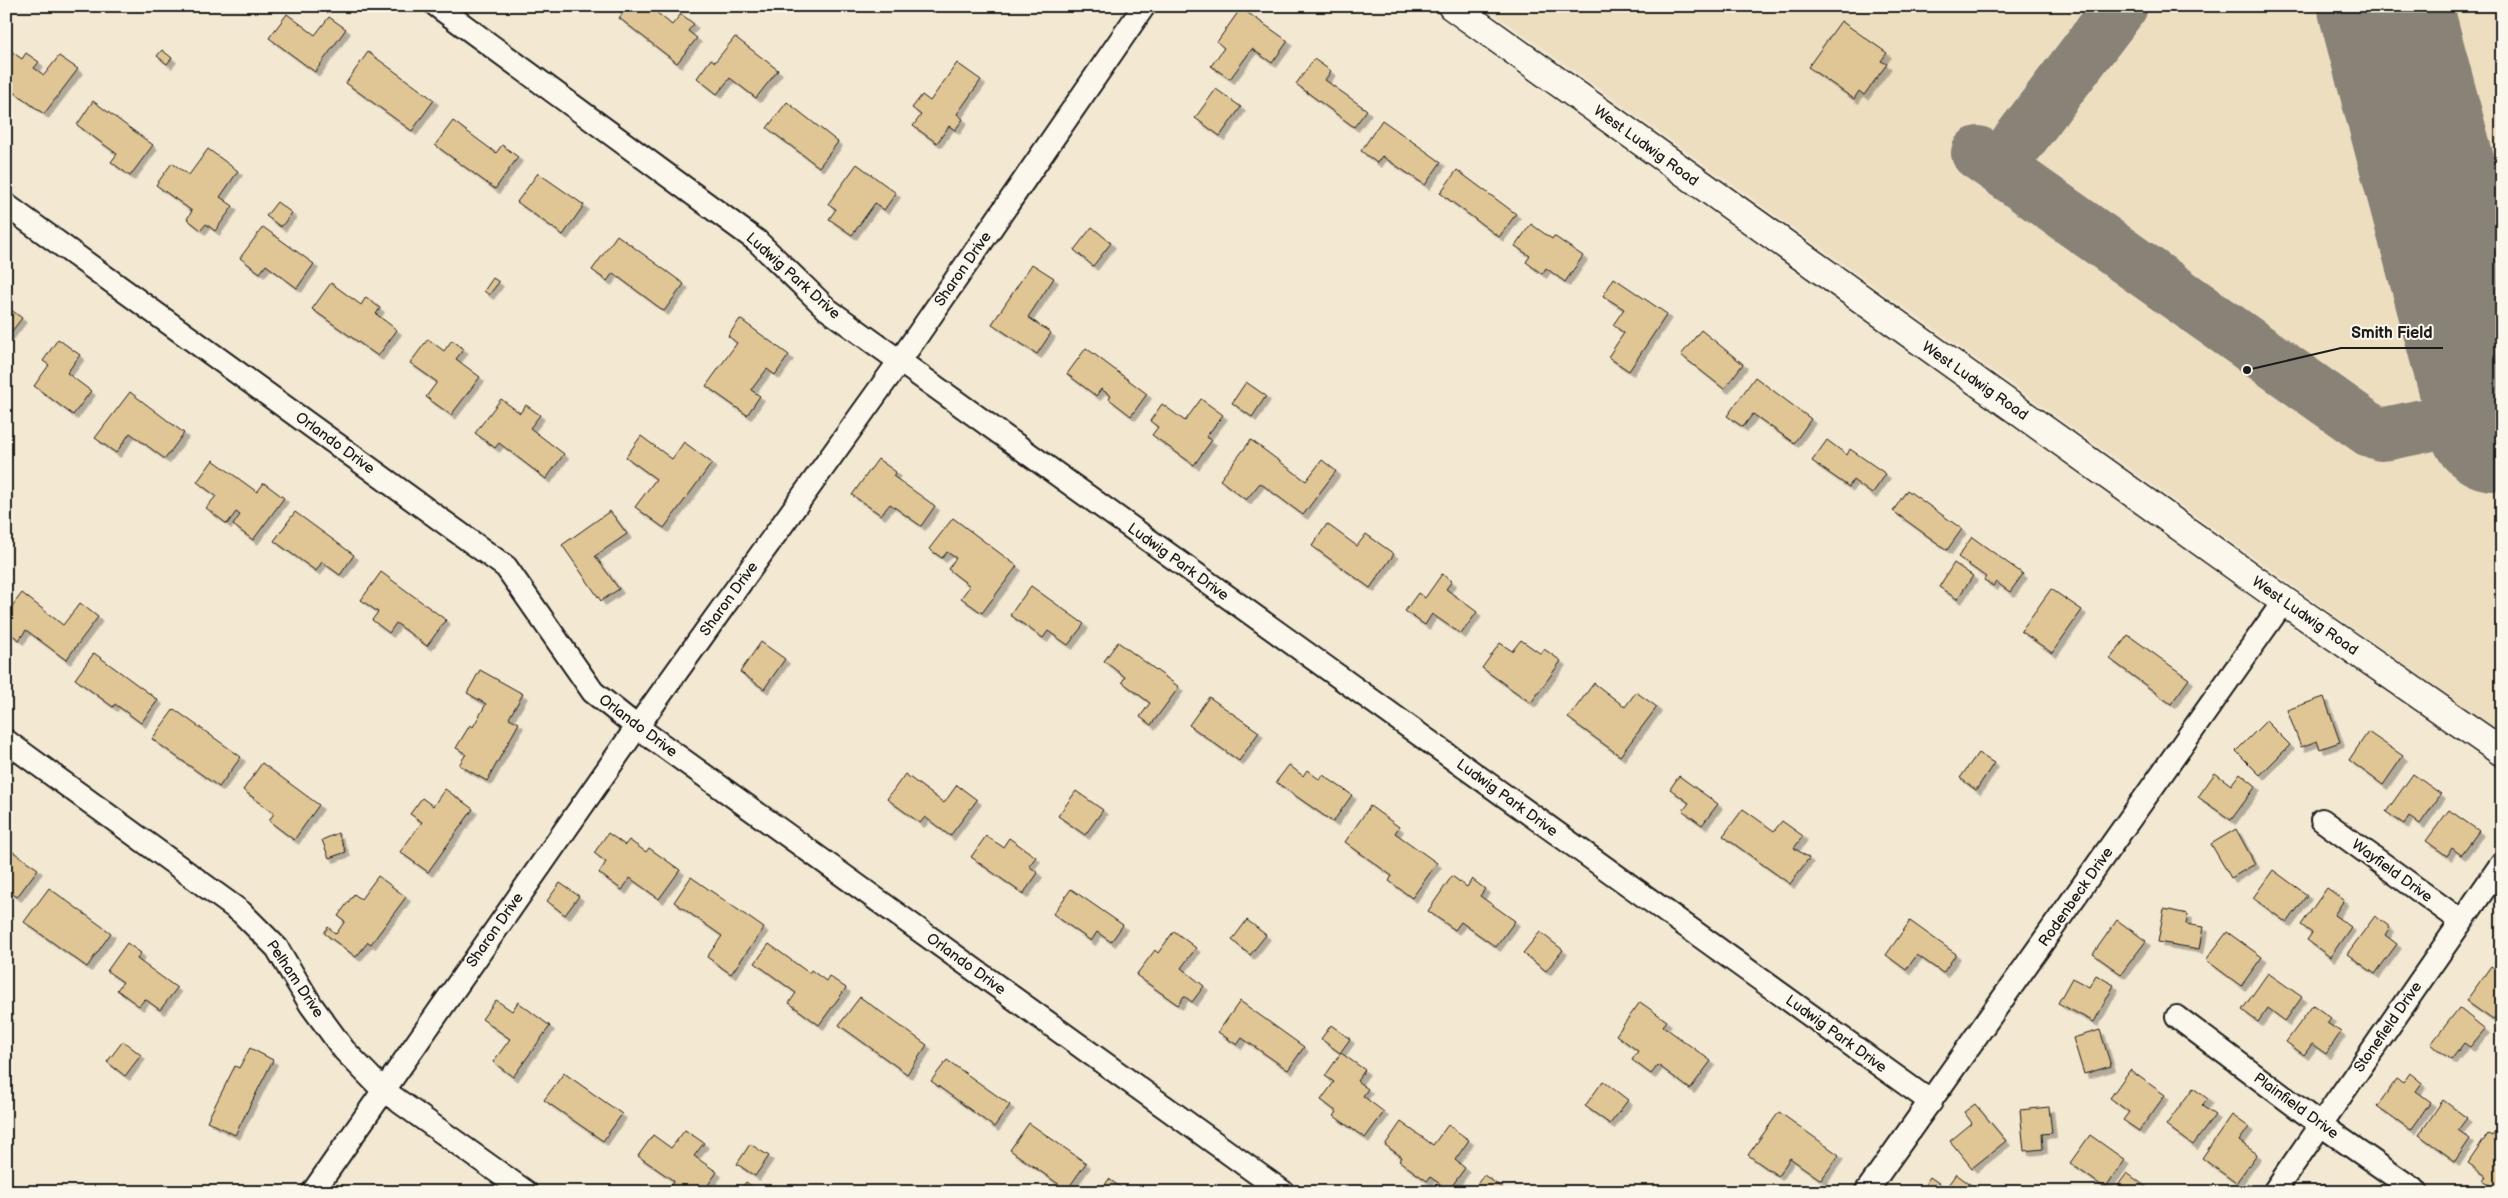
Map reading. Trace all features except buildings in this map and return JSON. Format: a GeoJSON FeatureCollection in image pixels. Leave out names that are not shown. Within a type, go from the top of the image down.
{"type":"FeatureCollection","features":[{"type":"Feature","properties":{"kind":"main road","name":"West Ludwig Road"},"geometry":{"type":"LineString","coordinates":[[1452,6],[2284,602],[2502,752]]}},
{"type":"Feature","properties":{"kind":"street","name":"Ludwig Park Drive"},"geometry":{"type":"LineString","coordinates":[[436,6],[757,241],[827,310],[1931,1102]]}},
{"type":"Feature","properties":{"kind":"street","name":"Sharon Drive"},"geometry":{"type":"LineString","coordinates":[[313,1192],[637,727],[900,362],[1144,6]]}},
{"type":"Feature","properties":{"kind":"street","name":"Orlando Drive"},"geometry":{"type":"LineString","coordinates":[[6,204],[506,567],[593,692],[637,727],[1283,1192]]}},
{"type":"Feature","properties":{"kind":"street","name":"Rodenbeck Drive"},"geometry":{"type":"LineString","coordinates":[[1866,1192],[2284,602]]}},
{"type":"Feature","properties":{"kind":"street","name":"Pelham Drive"},"geometry":{"type":"LineString","coordinates":[[6,741],[241,912],[277,948],[311,1005],[344,1050],[384,1090],[526,1192]]}},
{"type":"Feature","properties":{"kind":"street","name":"Wayfield Drive"},"geometry":{"type":"LineString","coordinates":[[2322,820],[2461,921]]}},
{"type":"Feature","properties":{"kind":"street","name":"Stonefield Drive"},"geometry":{"type":"LineString","coordinates":[[2274,1192],[2502,863]]}},
{"type":"Feature","properties":{"kind":"street","name":"Plainfield Drive"},"geometry":{"type":"LineString","coordinates":[[2177,1017],[2321,1125],[2417,1192]]}},
{"type":"Feature","properties":{"kind":"shaded area"},"geometry":{"type":"Polygon","coordinates":[[[1483,6],[2502,6],[2502,735],[1483,6]]]}},
{"type":"Feature","properties":{"kind":"taxiway"},"geometry":{"type":"LineString","coordinates":[[1999,167],[2121,6]]}},
{"type":"Feature","properties":{"kind":"taxiway"},"geometry":{"type":"LineString","coordinates":[[1978,153],[2370,430],[2381,434],[2390,433],[2435,423],[2456,414],[2472,399],[2478,384],[2481,368]]}},
{"type":"Feature","properties":{"kind":"runway"},"geometry":{"type":"LineString","coordinates":[[2385,6],[2496,424]]}},
{"type":"Feature","properties":{"kind":"place","name":"Smith Field"},"geometry":{"type":"Point","coordinates":[2247,370]}}]}
